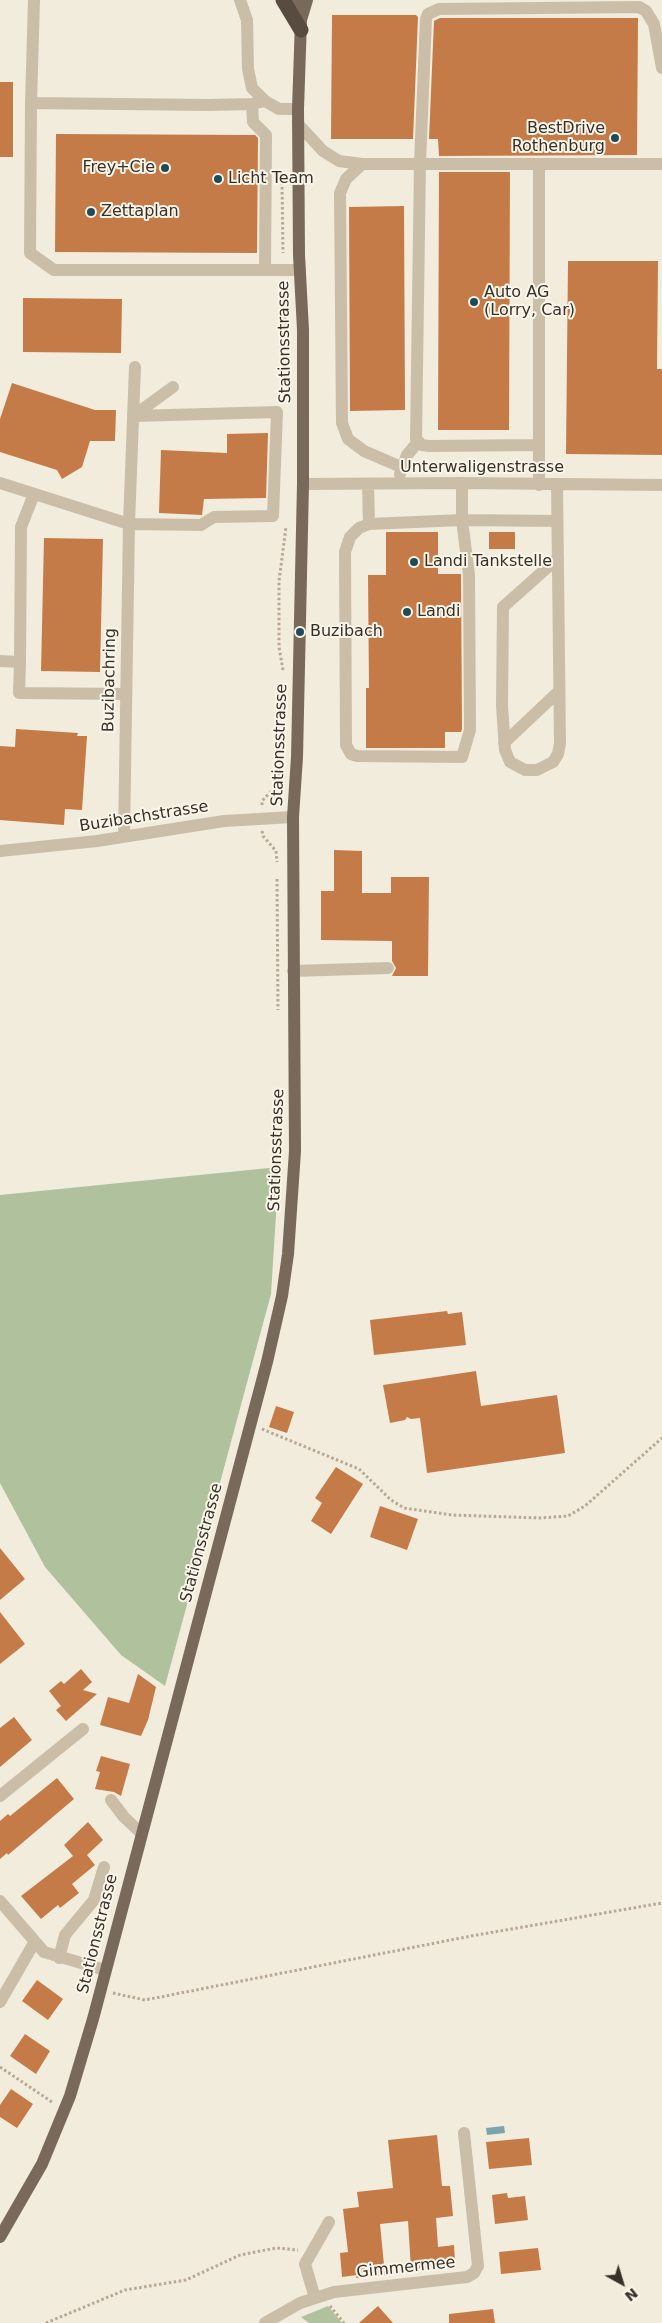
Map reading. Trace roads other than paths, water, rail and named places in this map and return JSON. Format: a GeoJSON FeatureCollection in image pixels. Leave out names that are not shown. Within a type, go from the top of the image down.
{"type":"FeatureCollection","features":[{"type":"Feature","properties":{"kind":"highway"},"geometry":{"type":"LineString","coordinates":[[284,0],[301,25]]}},
{"type":"Feature","properties":{"kind":"main road","name":"Stationsstrasse"},"geometry":{"type":"LineString","coordinates":[[295,0],[301,25]]}},
{"type":"Feature","properties":{"kind":"main road","name":"Stationsstrasse"},"geometry":{"type":"LineString","coordinates":[[0,2237],[42,2164],[70,2096],[100,1990],[250,1425],[282,1296],[291,1225],[295,1152],[293,817],[297,757],[303,484],[303,348],[298,109],[301,25],[307,0]]}},
{"type":"Feature","properties":{"kind":"street"},"geometry":{"type":"LineString","coordinates":[[34,0],[30,252],[54,270],[300,270]]}},
{"type":"Feature","properties":{"kind":"street"},"geometry":{"type":"LineString","coordinates":[[240,0],[247,20],[249,80],[259,103],[253,122],[266,135],[265,270]]}},
{"type":"Feature","properties":{"kind":"street"},"geometry":{"type":"LineString","coordinates":[[539,445],[429,446],[418,442],[415,434],[424,24],[428,14],[439,9],[639,7],[646,11],[654,24],[662,68]]}},
{"type":"Feature","properties":{"kind":"street"},"geometry":{"type":"LineString","coordinates":[[31,103],[259,103],[280,109],[298,109]]}},
{"type":"Feature","properties":{"kind":"street"},"geometry":{"type":"LineString","coordinates":[[298,124],[323,151],[339,161],[362,164],[662,164]]}},
{"type":"Feature","properties":{"kind":"street"},"geometry":{"type":"LineString","coordinates":[[362,164],[346,179],[340,193],[342,423],[348,439],[364,451],[401,467]]}},
{"type":"Feature","properties":{"kind":"street"},"geometry":{"type":"LineString","coordinates":[[539,164],[539,485]]}},
{"type":"Feature","properties":{"kind":"street","name":"Buzibachring"},"geometry":{"type":"LineString","coordinates":[[124,836],[129,524],[134,367]]}},
{"type":"Feature","properties":{"kind":"street"},"geometry":{"type":"LineString","coordinates":[[133,416],[173,387]]}},
{"type":"Feature","properties":{"kind":"street"},"geometry":{"type":"LineString","coordinates":[[0,483],[129,524],[201,525],[214,517],[273,516],[277,412],[133,416]]}},
{"type":"Feature","properties":{"kind":"street"},"geometry":{"type":"LineString","coordinates":[[398,484],[401,467],[406,455],[418,442]]}},
{"type":"Feature","properties":{"kind":"street"},"geometry":{"type":"LineString","coordinates":[[462,483],[462,520],[468,575],[470,730],[462,757],[356,756],[348,751],[345,552],[350,537],[359,528],[369,524],[462,520],[557,521]]}},
{"type":"Feature","properties":{"kind":"street","name":"Unterwaligenstrasse"},"geometry":{"type":"LineString","coordinates":[[303,484],[662,485]]}},
{"type":"Feature","properties":{"kind":"street"},"geometry":{"type":"LineString","coordinates":[[368,484],[369,524]]}},
{"type":"Feature","properties":{"kind":"street"},"geometry":{"type":"LineString","coordinates":[[557,484],[557,521],[558,558],[560,743],[558,754],[553,762],[537,770],[525,770],[510,762],[504,743],[503,607],[558,558]]}},
{"type":"Feature","properties":{"kind":"street"},"geometry":{"type":"LineString","coordinates":[[34,494],[21,527],[19,693],[126,694]]}},
{"type":"Feature","properties":{"kind":"street"},"geometry":{"type":"LineString","coordinates":[[0,661],[20,662]]}},
{"type":"Feature","properties":{"kind":"street"},"geometry":{"type":"LineString","coordinates":[[504,743],[559,691]]}},
{"type":"Feature","properties":{"kind":"street","name":"Buzibachstrasse"},"geometry":{"type":"LineString","coordinates":[[0,851],[124,836],[224,821],[293,817]]}},
{"type":"Feature","properties":{"kind":"street"},"geometry":{"type":"LineString","coordinates":[[293,971],[388,968]]}},
{"type":"Feature","properties":{"kind":"street"},"geometry":{"type":"LineString","coordinates":[[0,1796],[82,1729]]}},
{"type":"Feature","properties":{"kind":"street"},"geometry":{"type":"LineString","coordinates":[[111,1800],[124,1817],[141,1833]]}},
{"type":"Feature","properties":{"kind":"street"},"geometry":{"type":"LineString","coordinates":[[59,1958],[65,1935],[94,1900],[104,1867]]}},
{"type":"Feature","properties":{"kind":"street"},"geometry":{"type":"LineString","coordinates":[[0,1901],[34,1943],[44,1952],[59,1958],[105,1970]]}},
{"type":"Feature","properties":{"kind":"street"},"geometry":{"type":"LineString","coordinates":[[0,2002],[34,1943]]}},
{"type":"Feature","properties":{"kind":"street","name":"Gimmermee"},"geometry":{"type":"LineString","coordinates":[[265,2323],[300,2303],[334,2292],[467,2278],[474,2273],[478,2266],[464,2133]]}},
{"type":"Feature","properties":{"kind":"street"},"geometry":{"type":"LineString","coordinates":[[318,2297],[305,2264],[329,2222]]}},
{"type":"Feature","properties":{"kind":"water"},"geometry":{"type":"Polygon","coordinates":[[[504,2126],[505,2133],[487,2135],[486,2128],[504,2126]]]}},
{"type":"Feature","properties":{"kind":"place","name":"BestDrive Rothenburg"},"geometry":{"type":"Point","coordinates":[615,138]}},
{"type":"Feature","properties":{"kind":"place","name":"Frey+Cie"},"geometry":{"type":"Point","coordinates":[165,168]}},
{"type":"Feature","properties":{"kind":"place","name":"Licht Team"},"geometry":{"type":"Point","coordinates":[218,179]}},
{"type":"Feature","properties":{"kind":"place","name":"Zettaplan"},"geometry":{"type":"Point","coordinates":[91,212]}},
{"type":"Feature","properties":{"kind":"place","name":"Auto AG (Lorry, Car)"},"geometry":{"type":"Point","coordinates":[474,302]}},
{"type":"Feature","properties":{"kind":"place","name":"Landi Tankstelle"},"geometry":{"type":"Point","coordinates":[414,562]}},
{"type":"Feature","properties":{"kind":"place","name":"Landi"},"geometry":{"type":"Point","coordinates":[407,612]}},
{"type":"Feature","properties":{"kind":"place","name":"Buzibach"},"geometry":{"type":"Point","coordinates":[300,632]}}]}
